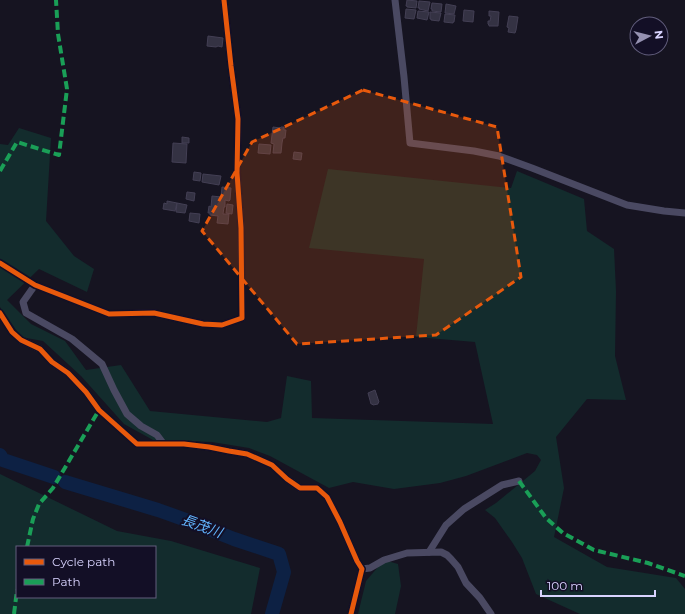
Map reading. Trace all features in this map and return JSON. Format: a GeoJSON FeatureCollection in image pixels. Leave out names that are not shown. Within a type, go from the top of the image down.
{"type":"FeatureCollection","features":[{"type":"Feature","properties":{"kind":"street"},"geometry":{"type":"LineString","coordinates":[[0,263],[35,285],[109,314],[154,313],[203,324],[222,325],[242,318],[241,228],[237,173],[238,119],[224,0]]}},
{"type":"Feature","properties":{"kind":"street"},"geometry":{"type":"LineString","coordinates":[[395,0],[410,143],[474,151],[499,156],[627,204],[664,211],[685,213]]}},
{"type":"Feature","properties":{"kind":"street"},"geometry":{"type":"LineString","coordinates":[[35,285],[23,302],[26,313],[72,339],[102,364],[127,414],[141,426],[157,435],[163,443]]}},
{"type":"Feature","properties":{"kind":"street"},"geometry":{"type":"LineString","coordinates":[[0,313],[12,332],[21,340],[40,349],[52,362],[68,373],[86,392],[99,410],[137,444],[184,444],[248,454],[272,465],[287,479],[300,488],[317,488],[327,497],[340,522],[356,561],[362,569]]}},
{"type":"Feature","properties":{"kind":"street"},"geometry":{"type":"LineString","coordinates":[[429,552],[446,525],[464,509],[502,486],[519,481]]}},
{"type":"Feature","properties":{"kind":"street"},"geometry":{"type":"LineString","coordinates":[[362,569],[370,568],[384,560],[407,553],[441,552],[447,555],[458,567],[466,583],[480,598],[491,614]]}},
{"type":"Feature","properties":{"kind":"street"},"geometry":{"type":"LineString","coordinates":[[351,614],[362,569]]}},
{"type":"Feature","properties":{"kind":"highlighted area"},"geometry":{"type":"Polygon","coordinates":[[[363,90],[497,127],[521,277],[436,335],[297,344],[202,231],[252,142],[363,90]]]}},
{"type":"Feature","properties":{"kind":"green space"},"geometry":{"type":"Polygon","coordinates":[[[19,128],[51,138],[46,221],[74,256],[94,269],[87,292],[39,269],[7,300],[31,324],[65,341],[86,370],[121,365],[150,411],[267,422],[281,418],[287,376],[311,381],[312,418],[493,424],[475,342],[416,337],[424,259],[309,248],[328,169],[511,188],[517,171],[584,199],[587,231],[614,249],[616,291],[615,356],[626,400],[587,399],[556,437],[564,488],[554,537],[607,567],[676,578],[685,589],[685,614],[580,614],[536,594],[522,558],[495,518],[485,510],[496,503],[535,471],[541,460],[537,455],[527,453],[466,476],[440,483],[394,489],[353,482],[329,488],[270,456],[249,448],[212,442],[153,440],[124,424],[81,376],[43,341],[21,337],[0,307],[0,144],[8,145],[19,128]]]}},
{"type":"Feature","properties":{"kind":"green space"},"geometry":{"type":"Polygon","coordinates":[[[0,474],[117,531],[171,541],[260,568],[251,614],[0,614],[0,474]]]}},
{"type":"Feature","properties":{"kind":"green space"},"geometry":{"type":"Polygon","coordinates":[[[384,560],[398,564],[401,586],[395,614],[358,614],[366,581],[384,560]]]}},
{"type":"Feature","properties":{"kind":"building"},"geometry":{"type":"Polygon","coordinates":[[[407,0],[417,1],[416,8],[407,7],[407,0]]]}},
{"type":"Feature","properties":{"kind":"building"},"geometry":{"type":"Polygon","coordinates":[[[419,1],[430,2],[428,11],[418,8],[419,1]]]}},
{"type":"Feature","properties":{"kind":"building"},"geometry":{"type":"Polygon","coordinates":[[[432,3],[442,4],[441,12],[432,11],[432,3]]]}},
{"type":"Feature","properties":{"kind":"building"},"geometry":{"type":"Polygon","coordinates":[[[446,4],[456,6],[454,14],[445,13],[446,4]]]}},
{"type":"Feature","properties":{"kind":"building"},"geometry":{"type":"Polygon","coordinates":[[[406,9],[416,10],[414,19],[405,18],[406,9]]]}},
{"type":"Feature","properties":{"kind":"building"},"geometry":{"type":"Polygon","coordinates":[[[464,10],[474,11],[473,22],[463,21],[464,10]]]}},
{"type":"Feature","properties":{"kind":"building"},"geometry":{"type":"Polygon","coordinates":[[[418,11],[429,12],[427,20],[417,18],[418,11]]]}},
{"type":"Feature","properties":{"kind":"building"},"geometry":{"type":"Polygon","coordinates":[[[489,11],[499,12],[498,26],[489,26],[488,21],[490,21],[491,16],[489,16],[489,11]]]}},
{"type":"Feature","properties":{"kind":"building"},"geometry":{"type":"Polygon","coordinates":[[[430,12],[441,13],[439,21],[430,19],[430,12]]]}},
{"type":"Feature","properties":{"kind":"building"},"geometry":{"type":"Polygon","coordinates":[[[445,14],[455,15],[453,23],[444,22],[445,14]]]}},
{"type":"Feature","properties":{"kind":"building"},"geometry":{"type":"Polygon","coordinates":[[[509,16],[518,17],[515,33],[508,32],[509,28],[507,27],[509,16]]]}},
{"type":"Feature","properties":{"kind":"building"},"geometry":{"type":"Polygon","coordinates":[[[208,36],[223,38],[222,47],[207,46],[208,36]]]}},
{"type":"Feature","properties":{"kind":"building"},"geometry":{"type":"Polygon","coordinates":[[[273,127],[284,127],[284,130],[286,130],[285,138],[283,138],[281,153],[273,153],[274,144],[271,143],[273,127]]]}},
{"type":"Feature","properties":{"kind":"building"},"geometry":{"type":"Polygon","coordinates":[[[182,137],[189,138],[189,143],[182,143],[182,137]]]}},
{"type":"Feature","properties":{"kind":"building"},"geometry":{"type":"Polygon","coordinates":[[[173,143],[187,144],[186,163],[172,162],[173,143]]]}},
{"type":"Feature","properties":{"kind":"building"},"geometry":{"type":"Polygon","coordinates":[[[259,144],[271,145],[270,154],[258,153],[259,144]]]}},
{"type":"Feature","properties":{"kind":"building"},"geometry":{"type":"Polygon","coordinates":[[[294,152],[302,153],[301,160],[293,159],[294,152]]]}},
{"type":"Feature","properties":{"kind":"building"},"geometry":{"type":"Polygon","coordinates":[[[194,172],[201,173],[200,181],[193,180],[194,172]]]}},
{"type":"Feature","properties":{"kind":"building"},"geometry":{"type":"Polygon","coordinates":[[[203,174],[221,176],[219,185],[202,182],[203,174]]]}},
{"type":"Feature","properties":{"kind":"building"},"geometry":{"type":"Polygon","coordinates":[[[222,187],[231,188],[230,200],[225,200],[223,214],[229,214],[228,224],[217,223],[218,216],[210,215],[210,213],[208,213],[209,206],[211,207],[212,196],[221,197],[222,187]]]}},
{"type":"Feature","properties":{"kind":"building"},"geometry":{"type":"Polygon","coordinates":[[[187,192],[195,193],[194,201],[186,199],[187,192]]]}},
{"type":"Feature","properties":{"kind":"building"},"geometry":{"type":"Polygon","coordinates":[[[167,201],[177,203],[175,211],[163,209],[164,203],[167,204],[167,201]]]}},
{"type":"Feature","properties":{"kind":"building"},"geometry":{"type":"Polygon","coordinates":[[[177,203],[187,205],[185,213],[176,212],[177,203]]]}},
{"type":"Feature","properties":{"kind":"building"},"geometry":{"type":"Polygon","coordinates":[[[227,204],[233,205],[232,214],[226,213],[227,204]]]}},
{"type":"Feature","properties":{"kind":"building"},"geometry":{"type":"Polygon","coordinates":[[[190,213],[200,214],[199,223],[189,221],[190,213]]]}},
{"type":"Feature","properties":{"kind":"building"},"geometry":{"type":"Polygon","coordinates":[[[375,390],[379,402],[378,404],[373,405],[371,404],[368,393],[375,390]]]}},
{"type":"Feature","properties":{"kind":"waterway","name":"長茂川"},"geometry":{"type":"LineString","coordinates":[[0,455],[3,460],[54,477]]}},
{"type":"Feature","properties":{"kind":"waterway","name":"長茂川"},"geometry":{"type":"LineString","coordinates":[[65,482],[158,510],[234,539],[279,554],[284,572],[272,614]]}},
{"type":"Feature","properties":{"kind":"marked path"},"geometry":{"type":"LineString","coordinates":[[0,171],[17,142],[59,155],[67,89],[58,34],[56,0]]}},
{"type":"Feature","properties":{"kind":"marked path"},"geometry":{"type":"LineString","coordinates":[[27,546],[33,519],[39,504],[53,488],[99,410]]}},
{"type":"Feature","properties":{"kind":"marked path"},"geometry":{"type":"LineString","coordinates":[[519,481],[546,518],[563,533],[594,550],[648,563],[685,576]]}},
{"type":"Feature","properties":{"kind":"marked path"},"geometry":{"type":"LineString","coordinates":[[14,614],[16,598]]}},
{"type":"Feature","properties":{"kind":"cycle path"},"geometry":{"type":"LineString","coordinates":[[0,263],[35,285],[109,314],[154,313],[203,324],[222,325],[242,318],[241,228],[237,173],[238,119],[224,0]]}},
{"type":"Feature","properties":{"kind":"cycle path"},"geometry":{"type":"LineString","coordinates":[[0,313],[12,332],[21,340],[40,349],[52,362],[68,373],[86,392],[99,410],[137,444],[184,444],[247,454],[272,465],[287,479],[300,488],[317,488],[327,497],[362,569],[351,614]]}}]}
